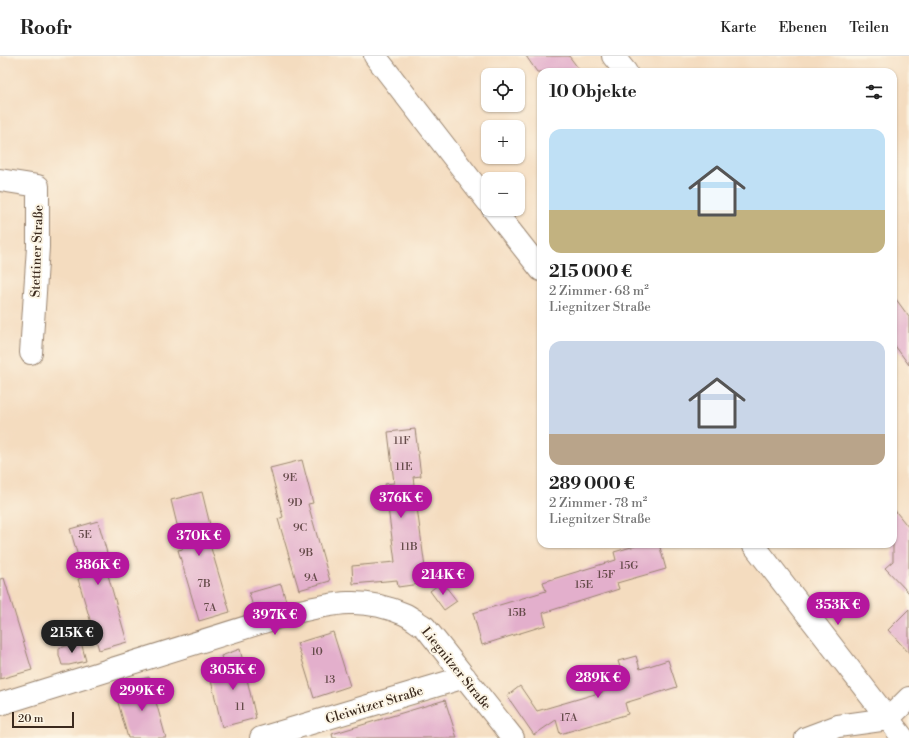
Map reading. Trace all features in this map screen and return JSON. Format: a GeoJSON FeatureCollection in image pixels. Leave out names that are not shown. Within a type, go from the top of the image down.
{"type":"FeatureCollection","features":[{"type":"Feature","properties":{"kind":"street"},"geometry":{"type":"LineString","coordinates":[[375,56],[481,193]]}},
{"type":"Feature","properties":{"kind":"street"},"geometry":{"type":"LineString","coordinates":[[613,56],[623,68]]}},
{"type":"Feature","properties":{"kind":"street","name":"Stettiner Straße"},"geometry":{"type":"LineString","coordinates":[[0,180],[38,186],[38,247],[31,353]]}},
{"type":"Feature","properties":{"kind":"street"},"geometry":{"type":"LineString","coordinates":[[499,216],[537,265]]}},
{"type":"Feature","properties":{"kind":"street"},"geometry":{"type":"LineString","coordinates":[[756,548],[890,728],[903,738]]}},
{"type":"Feature","properties":{"kind":"street","name":"Liegnitzer Straße"},"geometry":{"type":"LineString","coordinates":[[0,704],[292,614],[326,605],[355,602],[384,607],[406,615],[425,627],[513,738]]}},
{"type":"Feature","properties":{"kind":"street","name":"Gleiwitzer Straße"},"geometry":{"type":"LineString","coordinates":[[261,738],[465,677]]}},
{"type":"Feature","properties":{"kind":"street"},"geometry":{"type":"LineString","coordinates":[[869,738],[890,728],[909,698]]}},
{"type":"Feature","properties":{"kind":"street"},"geometry":{"type":"LineString","coordinates":[[806,738],[838,726],[890,728]]}},
{"type":"Feature","properties":{"kind":"building"},"geometry":{"type":"Polygon","coordinates":[[[526,56],[569,56],[578,68],[537,68],[537,72],[526,56]]]}},
{"type":"Feature","properties":{"kind":"building"},"geometry":{"type":"Polygon","coordinates":[[[897,300],[909,317],[909,365],[897,348],[897,300]]]}},
{"type":"Feature","properties":{"kind":"building"},"geometry":{"type":"Polygon","coordinates":[[[415,429],[421,476],[413,477],[427,583],[398,587],[397,580],[353,584],[352,566],[395,562],[385,484],[394,483],[388,432],[415,429]]]}},
{"type":"Feature","properties":{"kind":"building"},"geometry":{"type":"Polygon","coordinates":[[[302,460],[313,503],[308,504],[330,581],[299,590],[278,519],[283,517],[270,468],[302,460]]]}},
{"type":"Feature","properties":{"kind":"building"},"geometry":{"type":"Polygon","coordinates":[[[202,492],[213,537],[208,538],[230,612],[199,621],[178,550],[183,549],[171,500],[202,492]]]}},
{"type":"Feature","properties":{"kind":"building"},"geometry":{"type":"Polygon","coordinates":[[[897,513],[909,528],[909,593],[885,568],[893,561],[893,548],[897,548],[897,513]]]}},
{"type":"Feature","properties":{"kind":"building"},"geometry":{"type":"Polygon","coordinates":[[[98,521],[111,567],[106,568],[127,642],[99,650],[78,579],[84,577],[70,529],[98,521]]]}},
{"type":"Feature","properties":{"kind":"building"},"geometry":{"type":"Polygon","coordinates":[[[628,548],[660,548],[666,569],[617,583],[619,589],[543,613],[546,625],[482,645],[473,613],[546,591],[543,582],[616,560],[614,552],[628,548]]]}},
{"type":"Feature","properties":{"kind":"building"},"geometry":{"type":"Polygon","coordinates":[[[4,578],[32,670],[0,679],[0,579],[4,578]]]}},
{"type":"Feature","properties":{"kind":"building"},"geometry":{"type":"Polygon","coordinates":[[[442,582],[457,601],[444,610],[430,591],[442,582]]]}},
{"type":"Feature","properties":{"kind":"building"},"geometry":{"type":"Polygon","coordinates":[[[281,584],[286,601],[254,610],[249,593],[281,584]]]}},
{"type":"Feature","properties":{"kind":"building"},"geometry":{"type":"Polygon","coordinates":[[[909,609],[909,653],[888,630],[909,609]]]}},
{"type":"Feature","properties":{"kind":"building"},"geometry":{"type":"Polygon","coordinates":[[[333,632],[350,686],[314,698],[297,643],[333,632]]]}},
{"type":"Feature","properties":{"kind":"building"},"geometry":{"type":"Polygon","coordinates":[[[81,642],[86,661],[62,665],[59,655],[59,648],[81,642]]]}},
{"type":"Feature","properties":{"kind":"building"},"geometry":{"type":"Polygon","coordinates":[[[240,649],[256,718],[222,727],[209,672],[225,668],[221,656],[240,649]]]}},
{"type":"Feature","properties":{"kind":"building"},"geometry":{"type":"Polygon","coordinates":[[[636,656],[640,669],[668,660],[677,687],[625,703],[628,714],[560,734],[556,720],[534,735],[507,696],[520,686],[537,711],[626,685],[618,661],[636,656]]]}},
{"type":"Feature","properties":{"kind":"building"},"geometry":{"type":"Polygon","coordinates":[[[149,677],[166,738],[128,738],[117,699],[134,694],[131,682],[149,677]]]}},
{"type":"Feature","properties":{"kind":"building"},"geometry":{"type":"Polygon","coordinates":[[[445,700],[457,738],[333,738],[332,734],[445,700]]]}}]}
